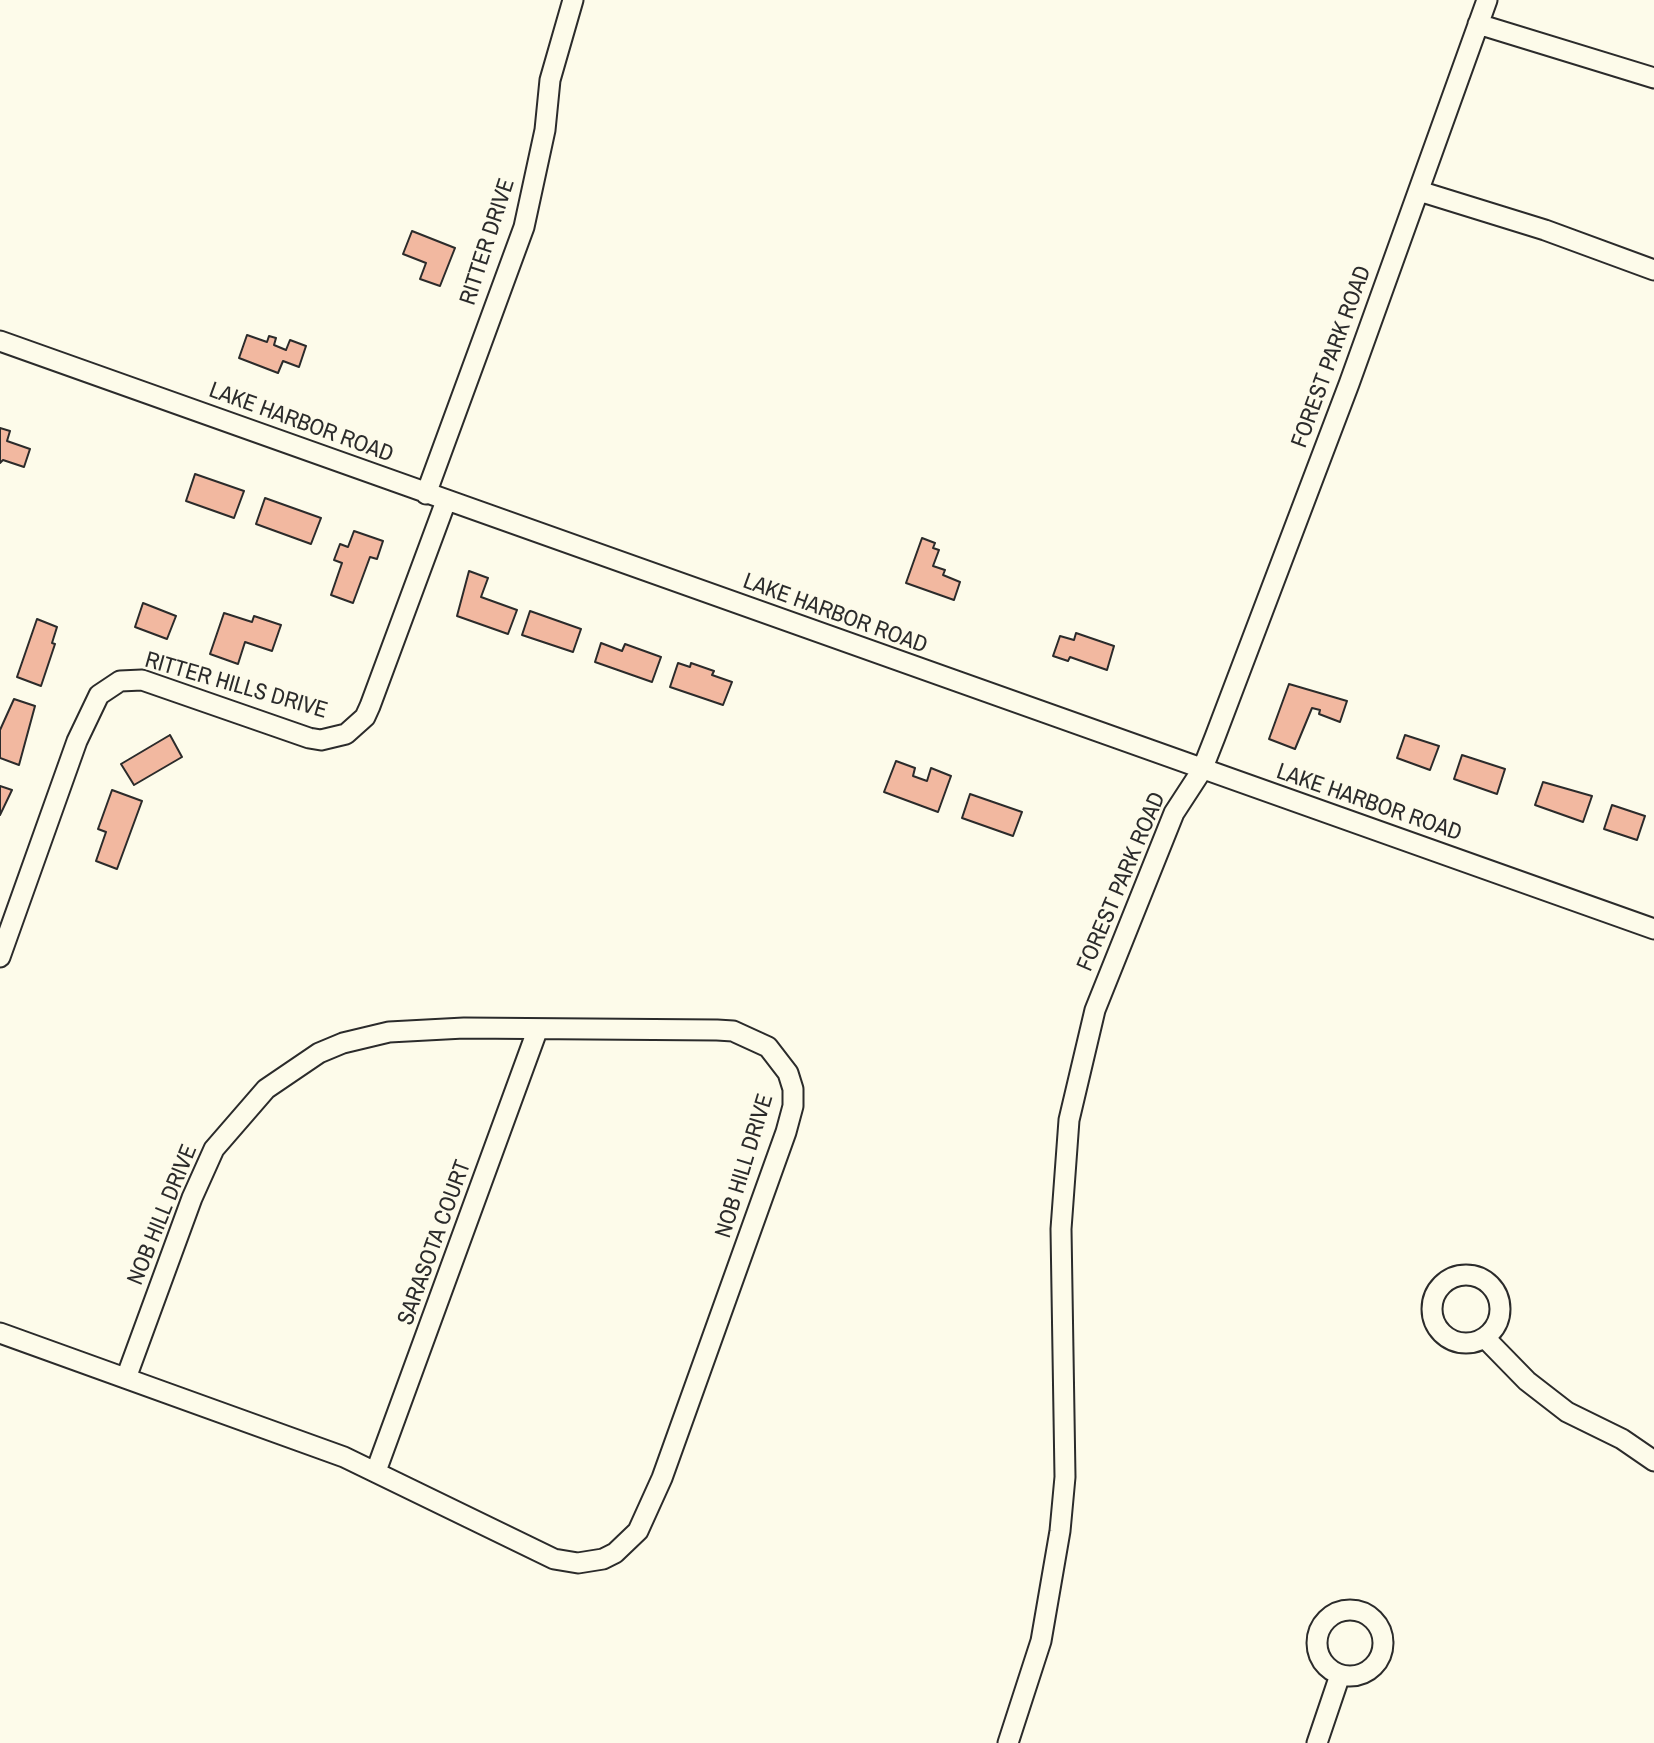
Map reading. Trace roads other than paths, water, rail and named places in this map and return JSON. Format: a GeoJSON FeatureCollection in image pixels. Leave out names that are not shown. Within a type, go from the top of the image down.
{"type":"FeatureCollection","features":[{"type":"Feature","properties":{"kind":"street","name":"RITTER DRIVE"},"geometry":{"type":"LineString","coordinates":[[426,494],[524,226],[545,130],[550,80],[573,0]]}},
{"type":"Feature","properties":{"kind":"street","name":"FOREST PARK ROAD"},"geometry":{"type":"LineString","coordinates":[[1008,1743],[1041,1641],[1061,1517],[1065,1476],[1061,1229],[1073,1099],[1095,1010],[1174,813],[1202,770],[1349,384],[1487,0]]}},
{"type":"Feature","properties":{"kind":"street"},"geometry":{"type":"LineString","coordinates":[[1478,24],[1654,78]]}},
{"type":"Feature","properties":{"kind":"street"},"geometry":{"type":"LineString","coordinates":[[1419,191],[1545,230],[1654,270]]}},
{"type":"Feature","properties":{"kind":"street","name":"LAKE HARBOR ROAD"},"geometry":{"type":"LineString","coordinates":[[0,341],[1654,929]]}},
{"type":"Feature","properties":{"kind":"street","name":"RITTER HILLS DRIVE"},"geometry":{"type":"LineString","coordinates":[[0,957],[77,741],[99,695],[120,681],[142,680],[309,738],[321,740],[346,734],[365,717],[370,706],[446,501]]}},
{"type":"Feature","properties":{"kind":"street","name":"NOB HILL DRIVE"},"geometry":{"type":"LineString","coordinates":[[0,1333],[376,1471],[554,1559],[578,1563],[603,1559],[628,1542],[644,1521],[694,1390],[786,1132],[793,1106],[793,1089],[788,1073],[768,1047],[733,1031],[537,1031],[464,1028],[389,1032],[343,1043],[319,1053],[266,1089],[227,1131],[201,1175],[126,1378]]}},
{"type":"Feature","properties":{"kind":"street","name":"SARASOTA COURT"},"geometry":{"type":"LineString","coordinates":[[376,1471],[537,1031]]}},
{"type":"Feature","properties":{"kind":"street"},"geometry":{"type":"LineString","coordinates":[[1485,1338],[1527,1381],[1567,1412],[1622,1439],[1654,1461]]}},
{"type":"Feature","properties":{"kind":"street"},"geometry":{"type":"LineString","coordinates":[[1317,1743],[1340,1675]]}}]}
